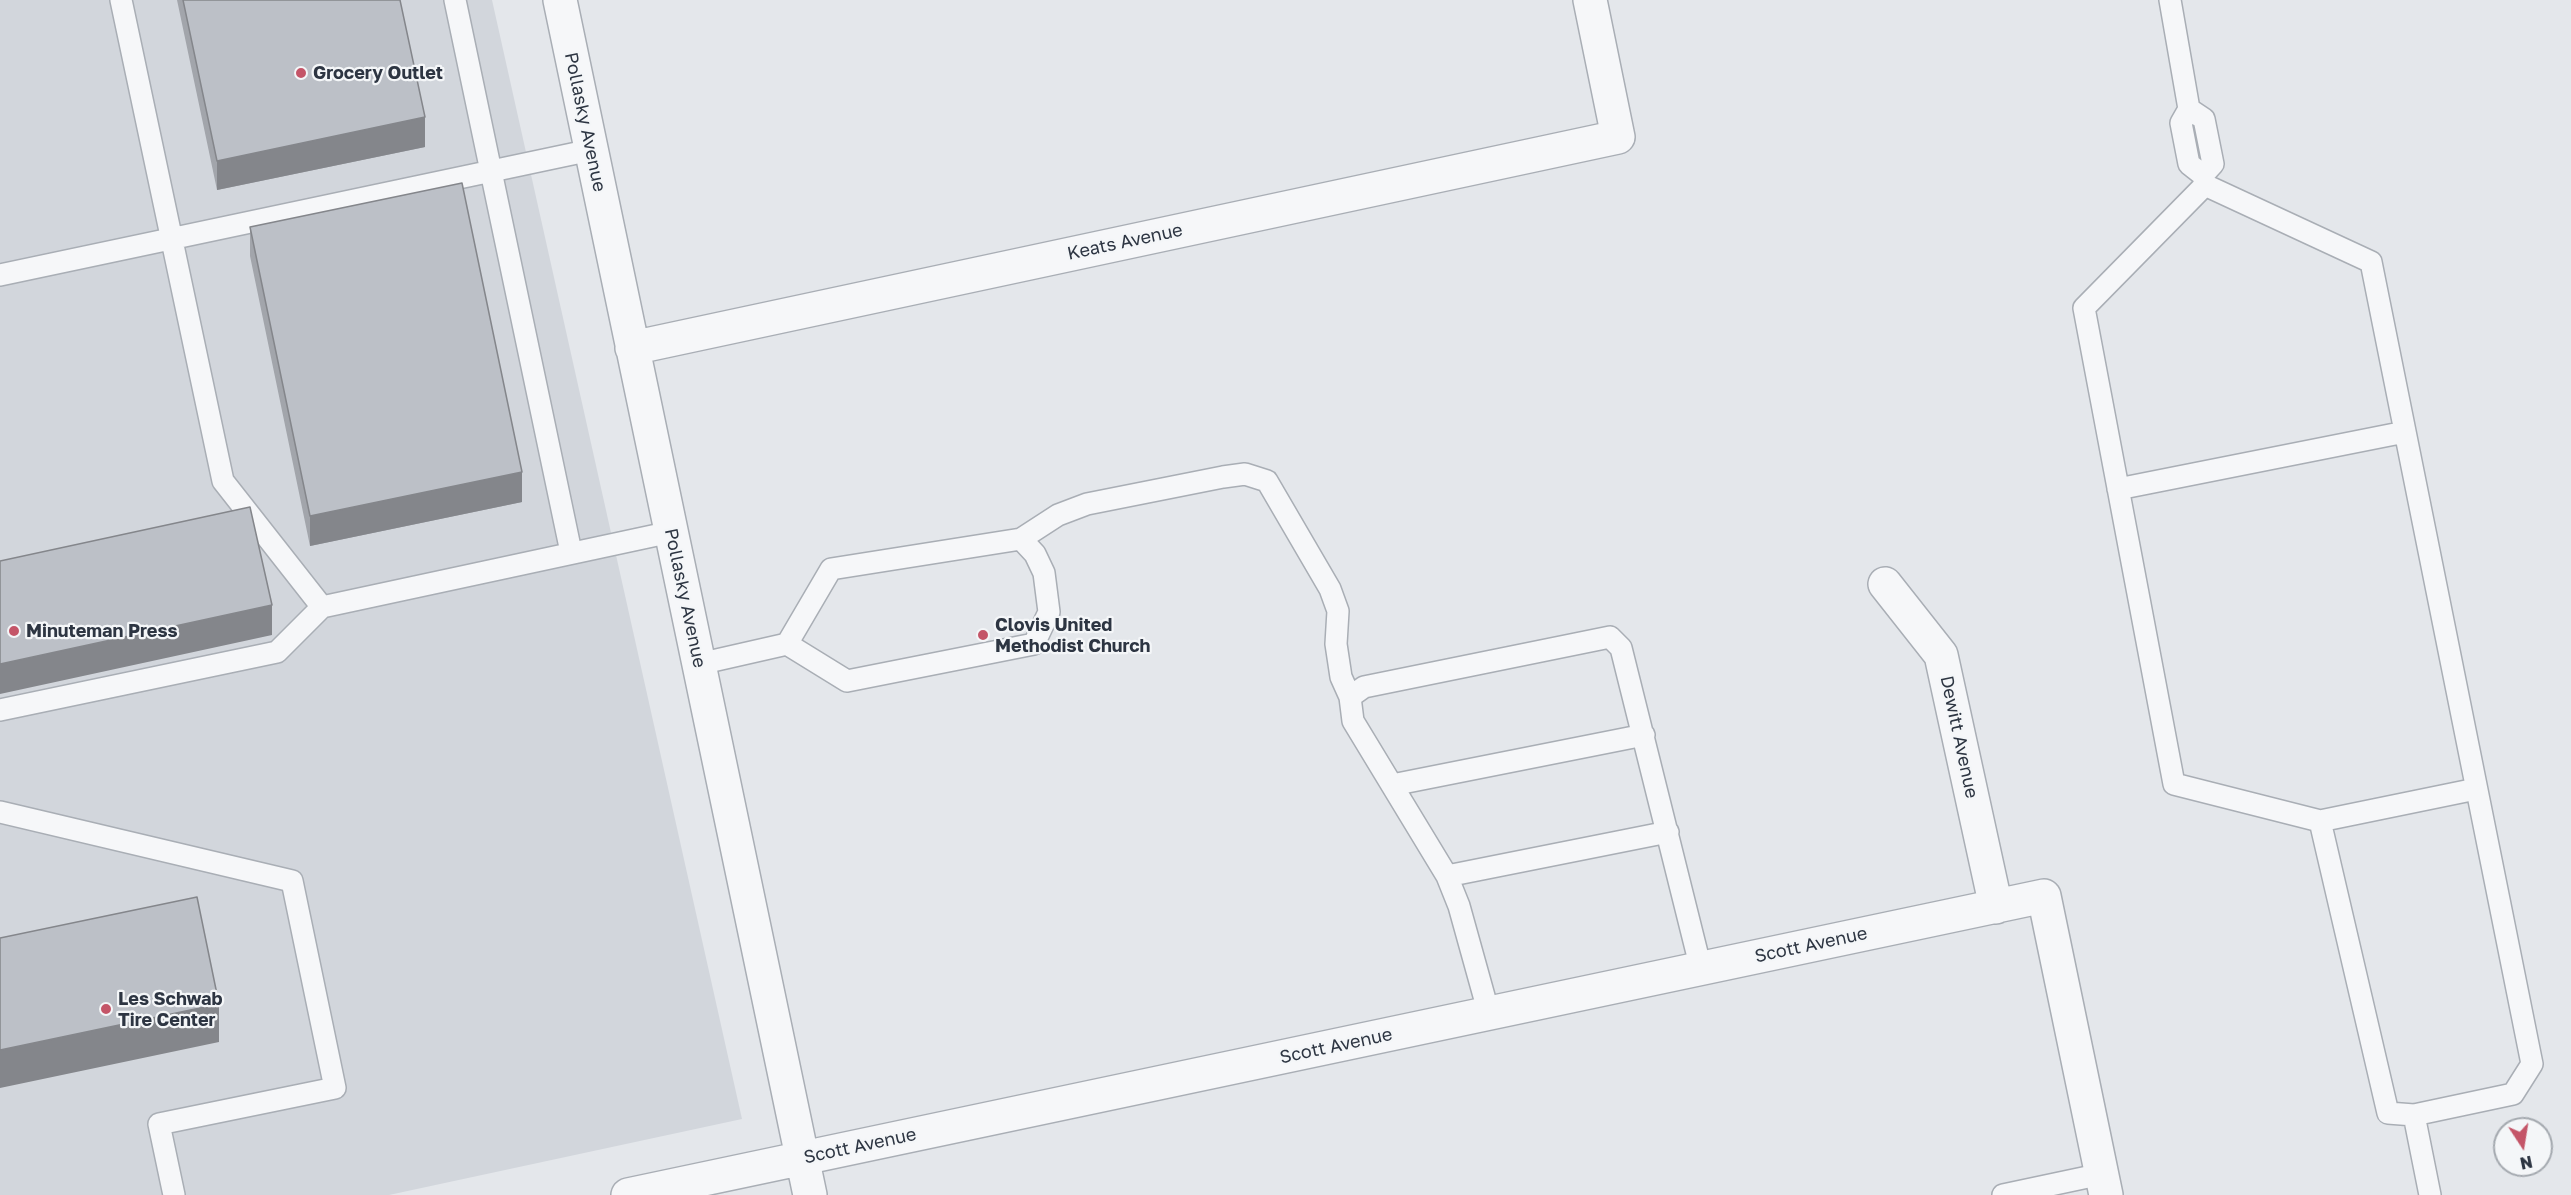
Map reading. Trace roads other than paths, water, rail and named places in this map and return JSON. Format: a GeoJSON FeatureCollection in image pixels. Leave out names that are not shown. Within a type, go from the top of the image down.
{"type":"FeatureCollection","features":[{"type":"Feature","properties":{"kind":"street","name":"Pollasky Avenue"},"geometry":{"type":"LineString","coordinates":[[560,0],[810,1195]]}},
{"type":"Feature","properties":{"kind":"street","name":"Keats Avenue"},"geometry":{"type":"LineString","coordinates":[[632,348],[1618,137],[1590,0]]}},
{"type":"Feature","properties":{"kind":"street","name":"Dewitt Avenue"},"geometry":{"type":"LineString","coordinates":[[1885,584],[1941,655],[1996,907]]}},
{"type":"Feature","properties":{"kind":"street","name":"Scott Avenue"},"geometry":{"type":"LineString","coordinates":[[628,1195],[2044,896],[2104,1184]]}},
{"type":"Feature","properties":{"kind":"lane"},"geometry":{"type":"LineString","coordinates":[[121,0],[223,481],[322,607]]}},
{"type":"Feature","properties":{"kind":"lane"},"geometry":{"type":"LineString","coordinates":[[455,0],[571,552]]}},
{"type":"Feature","properties":{"kind":"lane"},"geometry":{"type":"LineString","coordinates":[[2170,0],[2189,109],[2204,119],[2213,164],[2204,180],[2084,308],[2174,784],[2320,821],[2476,789]]}},
{"type":"Feature","properties":{"kind":"lane"},"geometry":{"type":"LineString","coordinates":[[0,275],[591,150]]}},
{"type":"Feature","properties":{"kind":"lane"},"geometry":{"type":"LineString","coordinates":[[2204,180],[2371,262],[2532,1064],[2513,1094],[2414,1115],[2388,1113],[2320,821]]}},
{"type":"Feature","properties":{"kind":"lane"},"geometry":{"type":"LineString","coordinates":[[2118,489],[2405,432]]}},
{"type":"Feature","properties":{"kind":"lane"},"geometry":{"type":"LineString","coordinates":[[788,644],[831,569],[1021,539],[1058,515],[1087,504],[1245,474],[1267,481],[1330,589],[1338,610],[1336,644],[1341,678],[1350,696],[1353,721],[1447,876],[1459,906],[1488,1014]]}},
{"type":"Feature","properties":{"kind":"lane"},"geometry":{"type":"LineString","coordinates":[[0,710],[277,652],[322,607],[671,532]]}},
{"type":"Feature","properties":{"kind":"lane"},"geometry":{"type":"LineString","coordinates":[[699,664],[788,644],[847,681],[1034,644],[1050,612],[1044,573],[1035,554],[1021,539]]}},
{"type":"Feature","properties":{"kind":"lane"},"geometry":{"type":"LineString","coordinates":[[1350,696],[1364,687],[1610,638],[1621,648],[1701,969]]}},
{"type":"Feature","properties":{"kind":"lane"},"geometry":{"type":"LineString","coordinates":[[1392,785],[1644,735]]}},
{"type":"Feature","properties":{"kind":"lane"},"geometry":{"type":"LineString","coordinates":[[0,812],[292,881],[334,1088],[159,1124],[174,1195]]}},
{"type":"Feature","properties":{"kind":"lane"},"geometry":{"type":"LineString","coordinates":[[1447,876],[1668,832]]}},
{"type":"Feature","properties":{"kind":"lane"},"geometry":{"type":"LineString","coordinates":[[2414,1115],[2430,1195]]}},
{"type":"Feature","properties":{"kind":"lane"},"geometry":{"type":"LineString","coordinates":[[2003,1195],[2104,1184]]}},
{"type":"Feature","properties":{"kind":"place","name":"Grocery Outlet"},"geometry":{"type":"Point","coordinates":[301,73]}},
{"type":"Feature","properties":{"kind":"place","name":"Minuteman Press"},"geometry":{"type":"Point","coordinates":[14,631]}},
{"type":"Feature","properties":{"kind":"place","name":"Clovis United Methodist Church"},"geometry":{"type":"Point","coordinates":[983,635]}},
{"type":"Feature","properties":{"kind":"place","name":"Les Schwab Tire Center"},"geometry":{"type":"Point","coordinates":[106,1009]}}]}
